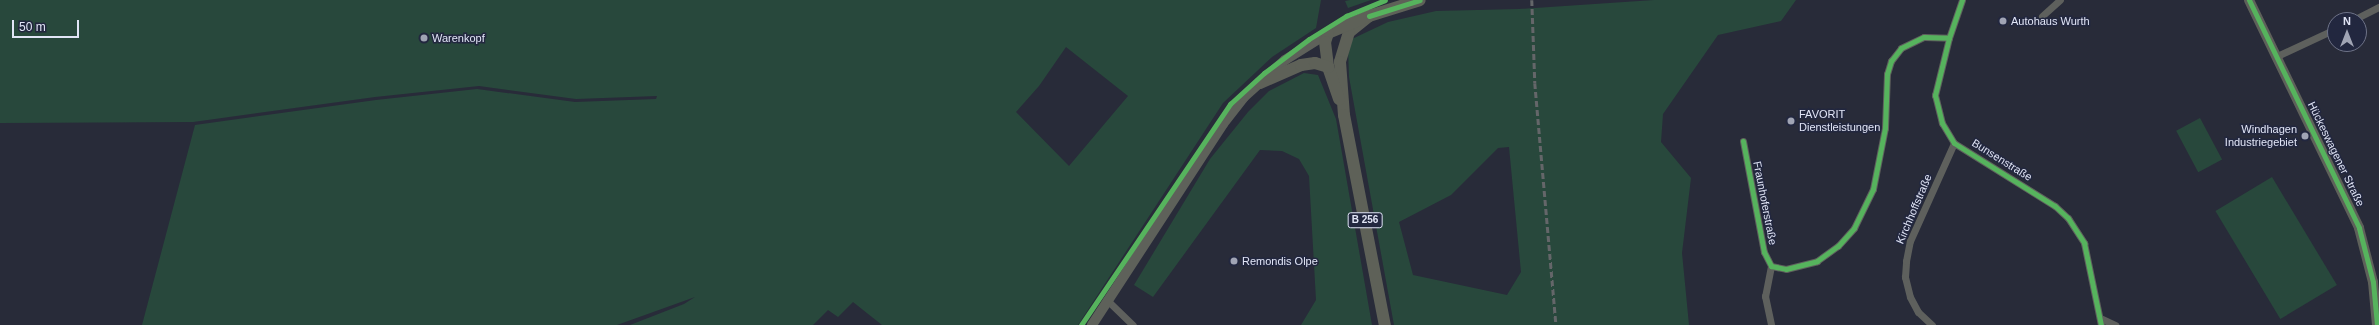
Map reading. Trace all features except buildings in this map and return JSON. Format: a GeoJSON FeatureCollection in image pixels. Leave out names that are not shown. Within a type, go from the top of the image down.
{"type":"FeatureCollection","features":[{"type":"Feature","properties":{"kind":"main road","name":"B 256"},"geometry":{"type":"LineString","coordinates":[[1344,115],[1328,67],[1325,42],[1328,34],[1369,16],[1420,0]]}},
{"type":"Feature","properties":{"kind":"main road","name":"Hückeswagener Straße"},"geometry":{"type":"LineString","coordinates":[[2249,0],[2275,57],[2299,100],[2360,228],[2372,275],[2377,325]]}},
{"type":"Feature","properties":{"kind":"main road","name":"B 256"},"geometry":{"type":"LineString","coordinates":[[1340,62],[1349,32],[1369,16]]}},
{"type":"Feature","properties":{"kind":"main road","name":"B 256"},"geometry":{"type":"LineString","coordinates":[[1328,34],[1340,62],[1344,115],[1385,325]]}},
{"type":"Feature","properties":{"kind":"main road"},"geometry":{"type":"LineString","coordinates":[[1092,325],[1109,302],[1223,124],[1244,97],[1285,60],[1328,34]]}},
{"type":"Feature","properties":{"kind":"main road"},"geometry":{"type":"LineString","coordinates":[[1260,83],[1301,65],[1315,63],[1328,67]]}},
{"type":"Feature","properties":{"kind":"street","name":"Bunsenstraße"},"geometry":{"type":"LineString","coordinates":[[1962,0],[1949,38],[1935,95],[1942,123],[1954,143],[2055,206],[2068,218],[2084,243],[2100,321],[2115,325]]}},
{"type":"Feature","properties":{"kind":"street"},"geometry":{"type":"LineString","coordinates":[[2042,16],[2060,0]]}},
{"type":"Feature","properties":{"kind":"street"},"geometry":{"type":"LineString","coordinates":[[2367,13],[2379,7]]}},
{"type":"Feature","properties":{"kind":"street"},"geometry":{"type":"LineString","coordinates":[[2275,57],[2327,33]]}},
{"type":"Feature","properties":{"kind":"street"},"geometry":{"type":"LineString","coordinates":[[1772,325],[1765,296],[1771,266],[1786,269],[1817,261],[1838,246],[1854,228],[1873,189],[1880,160],[1885,128],[1887,74],[1891,61],[1901,48],[1924,37],[1949,38]]}},
{"type":"Feature","properties":{"kind":"street","name":"Fraunhoferstraße"},"geometry":{"type":"LineString","coordinates":[[1743,141],[1764,252],[1771,266]]}},
{"type":"Feature","properties":{"kind":"street","name":"Kirchhoffstraße"},"geometry":{"type":"LineString","coordinates":[[1932,325],[1918,312],[1910,298],[1905,277],[1906,261],[1910,241],[1954,143]]}},
{"type":"Feature","properties":{"kind":"street"},"geometry":{"type":"LineString","coordinates":[[1109,302],[1133,325]]}},
{"type":"Feature","properties":{"kind":"green space"},"geometry":{"type":"Polygon","coordinates":[[[0,0],[1321,0],[1316,28],[1272,57],[1223,103],[1078,325],[882,325],[853,302],[838,317],[828,310],[813,325],[630,325],[684,304],[695,297],[617,325],[142,325],[195,125],[376,100],[477,89],[575,102],[656,99],[657,96],[576,99],[479,86],[375,97],[193,122],[0,123],[0,0]],[[1066,47],[1039,86],[1016,112],[1069,166],[1128,96],[1066,47]]]}},
{"type":"Feature","properties":{"kind":"green space"},"geometry":{"type":"Polygon","coordinates":[[[1371,0],[1348,8],[1345,1],[1371,0]]]}},
{"type":"Feature","properties":{"kind":"green space"},"geometry":{"type":"Polygon","coordinates":[[[1654,0],[1796,0],[1781,21],[1718,35],[1663,114],[1661,142],[1691,178],[1682,253],[1689,325],[1394,325],[1349,77],[1348,48],[1352,39],[1388,22],[1436,11],[1519,9],[1654,0]],[[1509,147],[1498,148],[1451,195],[1399,222],[1413,275],[1507,295],[1521,272],[1509,147]]]}},
{"type":"Feature","properties":{"kind":"green space"},"geometry":{"type":"Polygon","coordinates":[[[1304,73],[1318,75],[1336,119],[1372,325],[1301,325],[1316,300],[1309,176],[1299,159],[1282,151],[1260,150],[1153,297],[1134,285],[1210,159],[1248,112],[1269,91],[1304,73]]]}},
{"type":"Feature","properties":{"kind":"green space"},"geometry":{"type":"Polygon","coordinates":[[[2200,118],[2222,159],[2198,172],[2176,131],[2200,118]]]}},
{"type":"Feature","properties":{"kind":"green space"},"geometry":{"type":"Polygon","coordinates":[[[2272,177],[2337,285],[2280,319],[2215,211],[2272,177]]]}},
{"type":"Feature","properties":{"kind":"railway"},"geometry":{"type":"LineString","coordinates":[[1532,0],[1535,83],[1556,325]]}},
{"type":"Feature","properties":{"kind":"cycle path"},"geometry":{"type":"LineString","coordinates":[[1081,325],[1230,104],[1264,73],[1309,39],[1346,16],[1385,0]]}},
{"type":"Feature","properties":{"kind":"cycle path"},"geometry":{"type":"LineString","coordinates":[[1369,16],[1420,0]]}},
{"type":"Feature","properties":{"kind":"cycle path"},"geometry":{"type":"LineString","coordinates":[[1962,0],[1949,38],[1935,95],[1942,123],[1954,143],[2055,206],[2068,218],[2084,243],[2101,325]]}},
{"type":"Feature","properties":{"kind":"cycle path"},"geometry":{"type":"LineString","coordinates":[[2249,0],[2359,228],[2373,282],[2377,325]]}},
{"type":"Feature","properties":{"kind":"cycle path"},"geometry":{"type":"LineString","coordinates":[[1743,141],[1764,252],[1771,266],[1786,269],[1817,261],[1838,246],[1854,228],[1873,189],[1885,128],[1887,74],[1891,61],[1901,48],[1924,37],[1949,38]]}},
{"type":"Feature","properties":{"kind":"place","name":"Autohaus Wurth"},"geometry":{"type":"Point","coordinates":[2003,21]}},
{"type":"Feature","properties":{"kind":"place","name":"Warenkopf"},"geometry":{"type":"Point","coordinates":[424,38]}},
{"type":"Feature","properties":{"kind":"place","name":"FAVORIT Dienstleistungen"},"geometry":{"type":"Point","coordinates":[1791,121]}},
{"type":"Feature","properties":{"kind":"place","name":"Windhagen Industriegebiet"},"geometry":{"type":"Point","coordinates":[2305,136]}},
{"type":"Feature","properties":{"kind":"place","name":"Remondis Olpe"},"geometry":{"type":"Point","coordinates":[1234,261]}}]}
